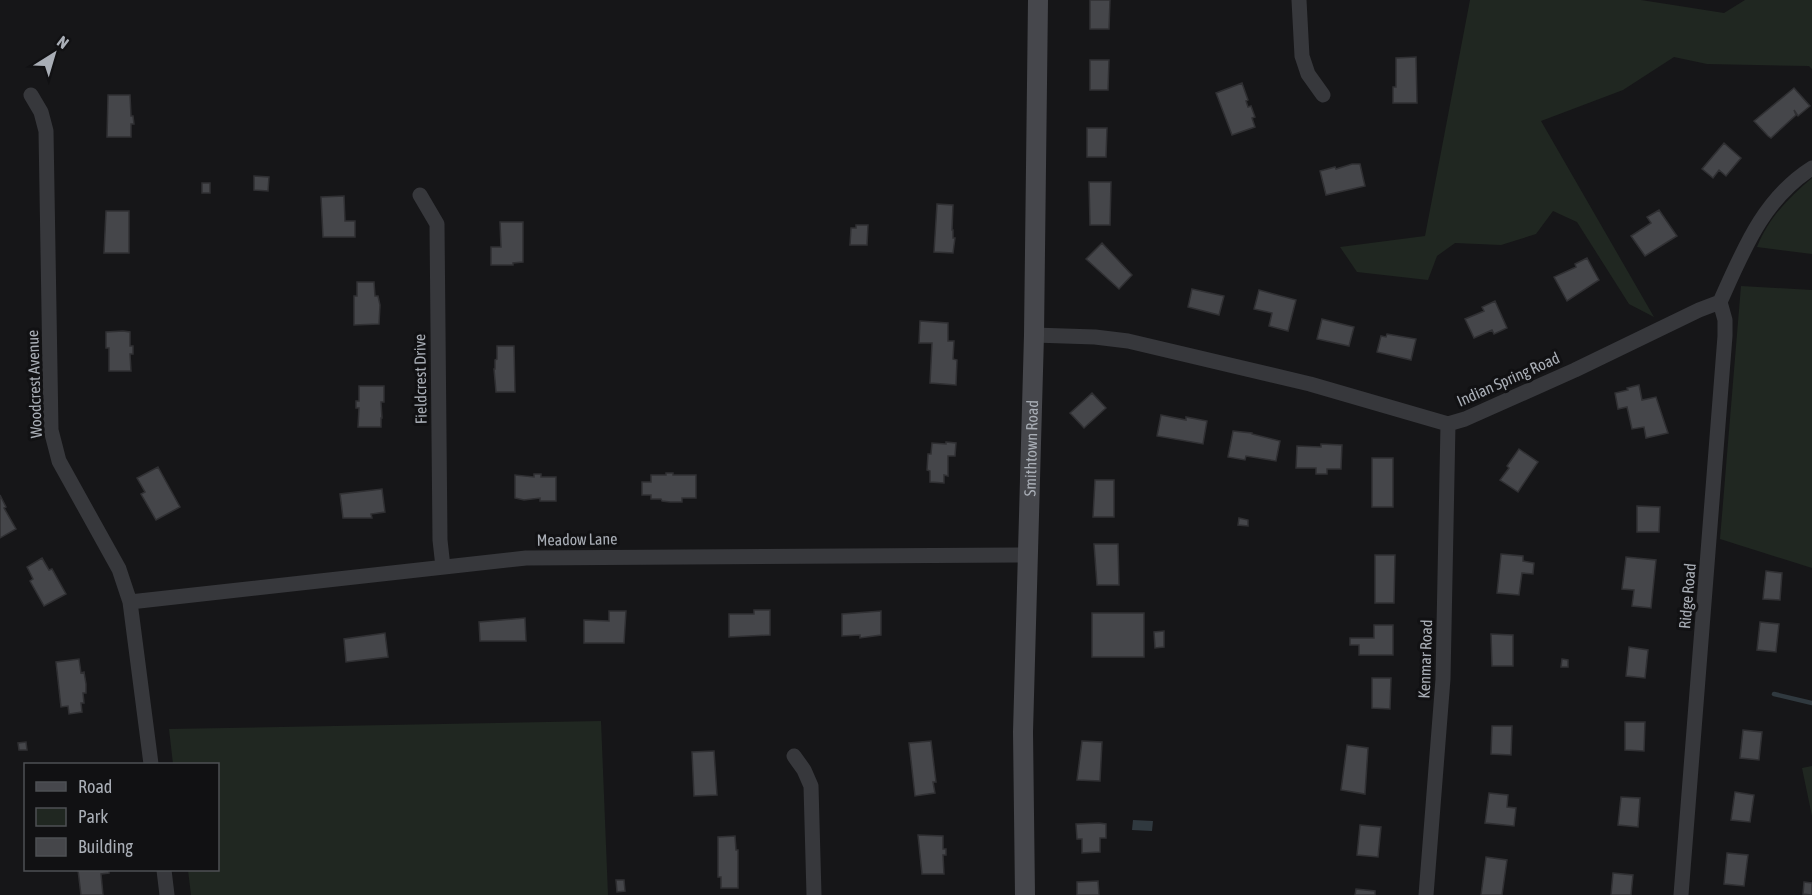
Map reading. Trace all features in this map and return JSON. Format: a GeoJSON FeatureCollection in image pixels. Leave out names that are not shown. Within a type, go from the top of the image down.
{"type":"FeatureCollection","features":[{"type":"Feature","properties":{"kind":"street","name":"Smithtown Road"},"geometry":{"type":"LineString","coordinates":[[1024,895],[1023,732],[1034,335],[1038,0]]}},
{"type":"Feature","properties":{"kind":"street"},"geometry":{"type":"LineString","coordinates":[[1299,0],[1302,56],[1308,74],[1323,95]]}},
{"type":"Feature","properties":{"kind":"street","name":"Woodcrest Avenue"},"geometry":{"type":"LineString","coordinates":[[31,95],[41,112],[46,131],[51,430],[54,446],[69,480],[118,569],[130,602],[151,763]]}},
{"type":"Feature","properties":{"kind":"street"},"geometry":{"type":"LineString","coordinates":[[1720,302],[1741,254],[1766,210],[1789,185],[1812,168]]}},
{"type":"Feature","properties":{"kind":"street","name":"Fieldcrest Drive"},"geometry":{"type":"LineString","coordinates":[[420,195],[436,224],[440,529],[443,567]]}},
{"type":"Feature","properties":{"kind":"street","name":"Indian Spring Road"},"geometry":{"type":"LineString","coordinates":[[1034,335],[1095,337],[1128,341],[1310,384],[1448,424],[1465,419],[1575,370],[1720,302]]}},
{"type":"Feature","properties":{"kind":"street","name":"Ridge Road"},"geometry":{"type":"LineString","coordinates":[[1681,895],[1725,348],[1725,320],[1720,302]]}},
{"type":"Feature","properties":{"kind":"street","name":"Kenmar Road"},"geometry":{"type":"LineString","coordinates":[[1426,895],[1443,679],[1448,424]]}},
{"type":"Feature","properties":{"kind":"street","name":"Meadow Lane"},"geometry":{"type":"LineString","coordinates":[[130,602],[508,559],[1028,555]]}},
{"type":"Feature","properties":{"kind":"street"},"geometry":{"type":"LineString","coordinates":[[794,756],[811,786],[814,895]]}},
{"type":"Feature","properties":{"kind":"street"},"geometry":{"type":"LineString","coordinates":[[164,871],[167,895]]}},
{"type":"Feature","properties":{"kind":"green space"},"geometry":{"type":"Polygon","coordinates":[[[1470,0],[1641,0],[1724,13],[1745,0],[1812,0],[1812,69],[1809,66],[1707,64],[1674,57],[1623,90],[1541,121],[1654,317],[1629,304],[1577,222],[1553,211],[1536,234],[1501,245],[1455,243],[1437,256],[1428,280],[1357,272],[1340,247],[1425,236],[1470,0]]]}},
{"type":"Feature","properties":{"kind":"green space"},"geometry":{"type":"Polygon","coordinates":[[[1812,178],[1812,254],[1757,247],[1767,227],[1780,210],[1812,178]]]}},
{"type":"Feature","properties":{"kind":"green space"},"geometry":{"type":"Polygon","coordinates":[[[1741,286],[1812,290],[1812,568],[1720,539],[1741,286]]]}},
{"type":"Feature","properties":{"kind":"green space"},"geometry":{"type":"Polygon","coordinates":[[[601,721],[608,895],[191,895],[188,871],[219,871],[219,763],[173,763],[169,729],[601,721]]]}},
{"type":"Feature","properties":{"kind":"green space"},"geometry":{"type":"Polygon","coordinates":[[[1812,766],[1812,816],[1802,768],[1812,766]]]}},
{"type":"Feature","properties":{"kind":"shaded area"},"geometry":{"type":"Polygon","coordinates":[[[1133,820],[1153,821],[1152,831],[1132,830],[1133,820]]]}},
{"type":"Feature","properties":{"kind":"building"},"geometry":{"type":"Polygon","coordinates":[[[1090,0],[1110,0],[1109,29],[1090,29],[1090,0]]]}},
{"type":"Feature","properties":{"kind":"building"},"geometry":{"type":"Polygon","coordinates":[[[1416,57],[1417,103],[1393,103],[1393,87],[1396,87],[1396,58],[1416,57]]]}},
{"type":"Feature","properties":{"kind":"building"},"geometry":{"type":"Polygon","coordinates":[[[1090,60],[1109,60],[1108,90],[1090,90],[1090,60]]]}},
{"type":"Feature","properties":{"kind":"building"},"geometry":{"type":"Polygon","coordinates":[[[1242,83],[1248,107],[1251,106],[1255,117],[1252,118],[1255,127],[1232,135],[1216,93],[1242,83]]]}},
{"type":"Feature","properties":{"kind":"building"},"geometry":{"type":"Polygon","coordinates":[[[1794,88],[1810,106],[1798,116],[1794,110],[1796,115],[1771,138],[1754,121],[1794,88]]]}},
{"type":"Feature","properties":{"kind":"building"},"geometry":{"type":"Polygon","coordinates":[[[108,95],[130,95],[131,116],[133,116],[134,124],[131,124],[131,137],[107,137],[108,95]]]}},
{"type":"Feature","properties":{"kind":"building"},"geometry":{"type":"Polygon","coordinates":[[[1087,128],[1107,128],[1106,157],[1087,157],[1087,128]]]}},
{"type":"Feature","properties":{"kind":"building"},"geometry":{"type":"Polygon","coordinates":[[[1724,143],[1741,158],[1726,176],[1719,170],[1713,178],[1702,169],[1724,143]]]}},
{"type":"Feature","properties":{"kind":"building"},"geometry":{"type":"Polygon","coordinates":[[[1360,164],[1365,186],[1326,195],[1320,171],[1360,164]]]}},
{"type":"Feature","properties":{"kind":"building"},"geometry":{"type":"Polygon","coordinates":[[[254,176],[269,177],[268,191],[254,190],[254,176]]]}},
{"type":"Feature","properties":{"kind":"building"},"geometry":{"type":"Polygon","coordinates":[[[1089,182],[1111,182],[1110,225],[1090,225],[1089,182]]]}},
{"type":"Feature","properties":{"kind":"building"},"geometry":{"type":"Polygon","coordinates":[[[202,183],[210,183],[210,193],[202,193],[202,183]]]}},
{"type":"Feature","properties":{"kind":"building"},"geometry":{"type":"Polygon","coordinates":[[[344,196],[345,221],[355,221],[355,237],[323,237],[321,197],[344,196]]]}},
{"type":"Feature","properties":{"kind":"building"},"geometry":{"type":"Polygon","coordinates":[[[937,204],[953,205],[952,230],[953,238],[955,238],[953,253],[934,252],[937,204]]]}},
{"type":"Feature","properties":{"kind":"building"},"geometry":{"type":"Polygon","coordinates":[[[1659,210],[1677,236],[1645,256],[1631,236],[1651,223],[1647,217],[1659,210]]]}},
{"type":"Feature","properties":{"kind":"building"},"geometry":{"type":"Polygon","coordinates":[[[106,211],[129,211],[129,253],[104,253],[106,211]]]}},
{"type":"Feature","properties":{"kind":"building"},"geometry":{"type":"Polygon","coordinates":[[[500,222],[523,222],[523,262],[513,263],[513,265],[491,265],[491,247],[501,247],[500,222]]]}},
{"type":"Feature","properties":{"kind":"building"},"geometry":{"type":"Polygon","coordinates":[[[856,225],[868,225],[867,245],[850,245],[851,228],[856,228],[856,225]]]}},
{"type":"Feature","properties":{"kind":"building"},"geometry":{"type":"Polygon","coordinates":[[[1102,243],[1132,275],[1119,289],[1086,259],[1102,243]]]}},
{"type":"Feature","properties":{"kind":"building"},"geometry":{"type":"Polygon","coordinates":[[[1587,258],[1599,280],[1567,301],[1554,277],[1576,267],[1575,264],[1587,258]]]}},
{"type":"Feature","properties":{"kind":"building"},"geometry":{"type":"Polygon","coordinates":[[[357,282],[374,282],[375,296],[378,296],[380,305],[379,324],[354,325],[354,296],[357,296],[357,282]]]}},
{"type":"Feature","properties":{"kind":"building"},"geometry":{"type":"Polygon","coordinates":[[[1192,289],[1224,296],[1219,315],[1188,307],[1192,289]]]}},
{"type":"Feature","properties":{"kind":"building"},"geometry":{"type":"Polygon","coordinates":[[[1259,290],[1296,300],[1288,331],[1269,326],[1272,313],[1254,309],[1259,290]]]}},
{"type":"Feature","properties":{"kind":"building"},"geometry":{"type":"Polygon","coordinates":[[[1495,301],[1507,328],[1494,334],[1492,330],[1474,338],[1465,319],[1484,311],[1482,307],[1495,301]]]}},
{"type":"Feature","properties":{"kind":"building"},"geometry":{"type":"Polygon","coordinates":[[[1322,319],[1354,327],[1349,346],[1317,339],[1322,319]]]}},
{"type":"Feature","properties":{"kind":"building"},"geometry":{"type":"Polygon","coordinates":[[[920,321],[948,323],[948,341],[954,341],[953,359],[957,360],[956,385],[930,383],[932,343],[919,343],[920,321]]]}},
{"type":"Feature","properties":{"kind":"building"},"geometry":{"type":"Polygon","coordinates":[[[106,332],[130,332],[130,346],[133,346],[133,354],[130,354],[131,371],[109,371],[106,332]]]}},
{"type":"Feature","properties":{"kind":"building"},"geometry":{"type":"Polygon","coordinates":[[[1387,334],[1416,339],[1411,360],[1377,352],[1381,336],[1386,337],[1387,334]]]}},
{"type":"Feature","properties":{"kind":"building"},"geometry":{"type":"Polygon","coordinates":[[[497,346],[514,346],[515,392],[496,392],[494,369],[497,346]]]}},
{"type":"Feature","properties":{"kind":"building"},"geometry":{"type":"Polygon","coordinates":[[[1639,385],[1642,400],[1656,397],[1668,433],[1646,438],[1644,427],[1632,429],[1627,407],[1618,409],[1615,393],[1639,385]]]}},
{"type":"Feature","properties":{"kind":"building"},"geometry":{"type":"Polygon","coordinates":[[[359,386],[384,386],[384,402],[381,402],[381,427],[358,427],[359,408],[356,408],[356,401],[359,401],[359,386]]]}},
{"type":"Feature","properties":{"kind":"building"},"geometry":{"type":"Polygon","coordinates":[[[1092,393],[1106,408],[1084,428],[1070,413],[1092,393]]]}},
{"type":"Feature","properties":{"kind":"building"},"geometry":{"type":"Polygon","coordinates":[[[1161,415],[1207,421],[1203,444],[1157,436],[1161,415]]]}},
{"type":"Feature","properties":{"kind":"building"},"geometry":{"type":"Polygon","coordinates":[[[1233,431],[1252,433],[1280,441],[1276,461],[1246,456],[1245,460],[1228,457],[1233,431]]]}},
{"type":"Feature","properties":{"kind":"building"},"geometry":{"type":"Polygon","coordinates":[[[946,442],[956,443],[955,456],[948,456],[948,476],[944,475],[944,483],[930,482],[930,471],[927,470],[928,454],[931,454],[932,443],[946,444],[946,442]]]}},
{"type":"Feature","properties":{"kind":"building"},"geometry":{"type":"Polygon","coordinates":[[[1321,444],[1342,445],[1341,469],[1327,469],[1327,474],[1316,474],[1316,468],[1296,468],[1297,446],[1321,447],[1321,444]]]}},
{"type":"Feature","properties":{"kind":"building"},"geometry":{"type":"Polygon","coordinates":[[[1519,449],[1538,462],[1518,492],[1500,480],[1519,449]]]}},
{"type":"Feature","properties":{"kind":"building"},"geometry":{"type":"Polygon","coordinates":[[[1372,458],[1393,458],[1393,507],[1372,507],[1372,458]]]}},
{"type":"Feature","properties":{"kind":"building"},"geometry":{"type":"Polygon","coordinates":[[[158,467],[180,507],[156,520],[141,494],[145,492],[137,478],[158,467]]]}},
{"type":"Feature","properties":{"kind":"building"},"geometry":{"type":"Polygon","coordinates":[[[666,473],[696,475],[696,498],[682,498],[682,502],[670,502],[651,499],[651,495],[642,495],[642,482],[651,482],[651,475],[666,475],[666,473]]]}},
{"type":"Feature","properties":{"kind":"building"},"geometry":{"type":"Polygon","coordinates":[[[534,474],[541,474],[541,477],[556,477],[556,501],[540,501],[540,498],[524,500],[515,498],[515,475],[534,477],[534,474]]]}},
{"type":"Feature","properties":{"kind":"building"},"geometry":{"type":"Polygon","coordinates":[[[1095,480],[1114,480],[1114,517],[1093,517],[1095,480]]]}},
{"type":"Feature","properties":{"kind":"building"},"geometry":{"type":"Polygon","coordinates":[[[382,489],[385,512],[371,514],[372,518],[343,518],[340,494],[382,489]]]}},
{"type":"Feature","properties":{"kind":"building"},"geometry":{"type":"Polygon","coordinates":[[[0,495],[6,507],[4,508],[16,529],[0,538],[0,495]]]}},
{"type":"Feature","properties":{"kind":"building"},"geometry":{"type":"Polygon","coordinates":[[[1637,506],[1660,507],[1659,532],[1637,532],[1637,506]]]}},
{"type":"Feature","properties":{"kind":"building"},"geometry":{"type":"Polygon","coordinates":[[[1239,518],[1248,520],[1248,526],[1238,525],[1239,518]]]}},
{"type":"Feature","properties":{"kind":"building"},"geometry":{"type":"Polygon","coordinates":[[[1094,544],[1118,544],[1119,585],[1097,585],[1094,544]]]}},
{"type":"Feature","properties":{"kind":"building"},"geometry":{"type":"Polygon","coordinates":[[[1501,554],[1523,556],[1523,561],[1534,563],[1533,574],[1522,573],[1519,595],[1497,593],[1501,554]]]}},
{"type":"Feature","properties":{"kind":"building"},"geometry":{"type":"Polygon","coordinates":[[[1375,555],[1395,555],[1394,603],[1375,603],[1375,555]]]}},
{"type":"Feature","properties":{"kind":"building"},"geometry":{"type":"Polygon","coordinates":[[[1626,557],[1656,560],[1651,608],[1632,606],[1634,590],[1622,589],[1626,557]]]}},
{"type":"Feature","properties":{"kind":"building"},"geometry":{"type":"Polygon","coordinates":[[[42,558],[49,570],[52,569],[66,594],[44,606],[30,581],[33,579],[27,567],[42,558]]]}},
{"type":"Feature","properties":{"kind":"building"},"geometry":{"type":"Polygon","coordinates":[[[1766,571],[1782,573],[1780,600],[1763,599],[1766,571]]]}},
{"type":"Feature","properties":{"kind":"building"},"geometry":{"type":"Polygon","coordinates":[[[754,610],[770,610],[770,635],[729,637],[729,614],[754,614],[754,610]]]}},
{"type":"Feature","properties":{"kind":"building"},"geometry":{"type":"Polygon","coordinates":[[[609,611],[626,611],[624,643],[584,643],[584,620],[609,621],[609,611]]]}},
{"type":"Feature","properties":{"kind":"building"},"geometry":{"type":"Polygon","coordinates":[[[881,611],[881,635],[860,638],[860,635],[842,636],[842,614],[881,611]]]}},
{"type":"Feature","properties":{"kind":"building"},"geometry":{"type":"Polygon","coordinates":[[[1092,613],[1144,613],[1144,657],[1092,657],[1092,613]]]}},
{"type":"Feature","properties":{"kind":"building"},"geometry":{"type":"Polygon","coordinates":[[[525,618],[526,641],[480,641],[479,622],[525,618]]]}},
{"type":"Feature","properties":{"kind":"building"},"geometry":{"type":"Polygon","coordinates":[[[1760,622],[1779,624],[1776,652],[1757,650],[1760,622]]]}},
{"type":"Feature","properties":{"kind":"building"},"geometry":{"type":"Polygon","coordinates":[[[1374,625],[1393,625],[1393,655],[1359,655],[1359,645],[1350,645],[1350,638],[1374,638],[1374,625]]]}},
{"type":"Feature","properties":{"kind":"building"},"geometry":{"type":"Polygon","coordinates":[[[1164,631],[1164,647],[1155,648],[1154,632],[1164,631]]]}},
{"type":"Feature","properties":{"kind":"building"},"geometry":{"type":"Polygon","coordinates":[[[385,633],[388,657],[346,662],[344,639],[385,633]]]}},
{"type":"Feature","properties":{"kind":"building"},"geometry":{"type":"Polygon","coordinates":[[[1491,634],[1513,635],[1513,666],[1492,666],[1491,634]]]}},
{"type":"Feature","properties":{"kind":"building"},"geometry":{"type":"Polygon","coordinates":[[[1629,647],[1648,650],[1645,678],[1626,676],[1629,647]]]}},
{"type":"Feature","properties":{"kind":"building"},"geometry":{"type":"Polygon","coordinates":[[[79,659],[81,673],[84,672],[86,693],[83,693],[82,712],[69,714],[68,706],[61,707],[56,662],[79,659]]]}},
{"type":"Feature","properties":{"kind":"building"},"geometry":{"type":"Polygon","coordinates":[[[1562,659],[1568,660],[1568,667],[1561,667],[1562,659]]]}},
{"type":"Feature","properties":{"kind":"building"},"geometry":{"type":"Polygon","coordinates":[[[1372,678],[1391,678],[1390,709],[1372,708],[1372,678]]]}},
{"type":"Feature","properties":{"kind":"building"},"geometry":{"type":"Polygon","coordinates":[[[1625,722],[1645,722],[1644,751],[1625,750],[1625,722]]]}},
{"type":"Feature","properties":{"kind":"building"},"geometry":{"type":"Polygon","coordinates":[[[1492,726],[1512,726],[1511,755],[1491,754],[1492,726]]]}},
{"type":"Feature","properties":{"kind":"building"},"geometry":{"type":"Polygon","coordinates":[[[1743,730],[1762,732],[1759,760],[1740,758],[1743,730]]]}},
{"type":"Feature","properties":{"kind":"building"},"geometry":{"type":"Polygon","coordinates":[[[931,741],[936,782],[933,782],[935,793],[915,796],[909,743],[931,741]]]}},
{"type":"Feature","properties":{"kind":"building"},"geometry":{"type":"Polygon","coordinates":[[[1082,741],[1102,742],[1100,781],[1077,780],[1082,741]]]}},
{"type":"Feature","properties":{"kind":"building"},"geometry":{"type":"Polygon","coordinates":[[[26,742],[27,750],[19,750],[18,743],[26,742]]]}},
{"type":"Feature","properties":{"kind":"building"},"geometry":{"type":"Polygon","coordinates":[[[1347,745],[1368,748],[1365,794],[1341,790],[1347,745]]]}},
{"type":"Feature","properties":{"kind":"building"},"geometry":{"type":"Polygon","coordinates":[[[714,751],[717,795],[694,796],[692,752],[714,751]]]}},
{"type":"Feature","properties":{"kind":"building"},"geometry":{"type":"Polygon","coordinates":[[[1735,792],[1754,795],[1750,822],[1731,820],[1735,792]]]}},
{"type":"Feature","properties":{"kind":"building"},"geometry":{"type":"Polygon","coordinates":[[[1489,793],[1508,795],[1507,807],[1516,808],[1514,826],[1485,823],[1489,793]]]}},
{"type":"Feature","properties":{"kind":"building"},"geometry":{"type":"Polygon","coordinates":[[[1621,797],[1640,798],[1638,827],[1618,825],[1621,797]]]}},
{"type":"Feature","properties":{"kind":"building"},"geometry":{"type":"Polygon","coordinates":[[[1076,824],[1106,824],[1106,838],[1100,838],[1100,852],[1082,853],[1082,839],[1077,839],[1076,824]]]}},
{"type":"Feature","properties":{"kind":"building"},"geometry":{"type":"Polygon","coordinates":[[[1360,825],[1381,827],[1378,857],[1357,855],[1360,825]]]}},
{"type":"Feature","properties":{"kind":"building"},"geometry":{"type":"Polygon","coordinates":[[[918,835],[943,836],[943,849],[946,849],[946,855],[943,855],[944,874],[922,874],[918,835]]]}},
{"type":"Feature","properties":{"kind":"building"},"geometry":{"type":"Polygon","coordinates":[[[735,836],[736,850],[738,850],[738,888],[721,888],[721,877],[718,877],[718,837],[735,836]]]}},
{"type":"Feature","properties":{"kind":"building"},"geometry":{"type":"Polygon","coordinates":[[[1727,853],[1748,855],[1744,886],[1724,884],[1727,853]]]}},
{"type":"Feature","properties":{"kind":"building"},"geometry":{"type":"Polygon","coordinates":[[[1486,857],[1507,860],[1502,895],[1481,895],[1486,857]]]}},
{"type":"Feature","properties":{"kind":"building"},"geometry":{"type":"Polygon","coordinates":[[[78,871],[109,871],[109,873],[101,874],[103,895],[81,895],[78,871]]]}},
{"type":"Feature","properties":{"kind":"building"},"geometry":{"type":"Polygon","coordinates":[[[1613,873],[1633,875],[1631,895],[1611,895],[1613,873]]]}},
{"type":"Feature","properties":{"kind":"building"},"geometry":{"type":"Polygon","coordinates":[[[616,880],[624,880],[625,891],[617,892],[616,880]]]}},
{"type":"Feature","properties":{"kind":"building"},"geometry":{"type":"Polygon","coordinates":[[[1098,881],[1099,895],[1077,895],[1077,882],[1098,881]]]}},
{"type":"Feature","properties":{"kind":"building"},"geometry":{"type":"Polygon","coordinates":[[[1804,882],[1812,883],[1812,895],[1803,894],[1804,882]]]}},
{"type":"Feature","properties":{"kind":"building"},"geometry":{"type":"Polygon","coordinates":[[[1356,889],[1375,891],[1375,895],[1355,895],[1356,889]]]}},
{"type":"Feature","properties":{"kind":"waterway"},"geometry":{"type":"LineString","coordinates":[[1774,694],[1812,703]]}}]}
